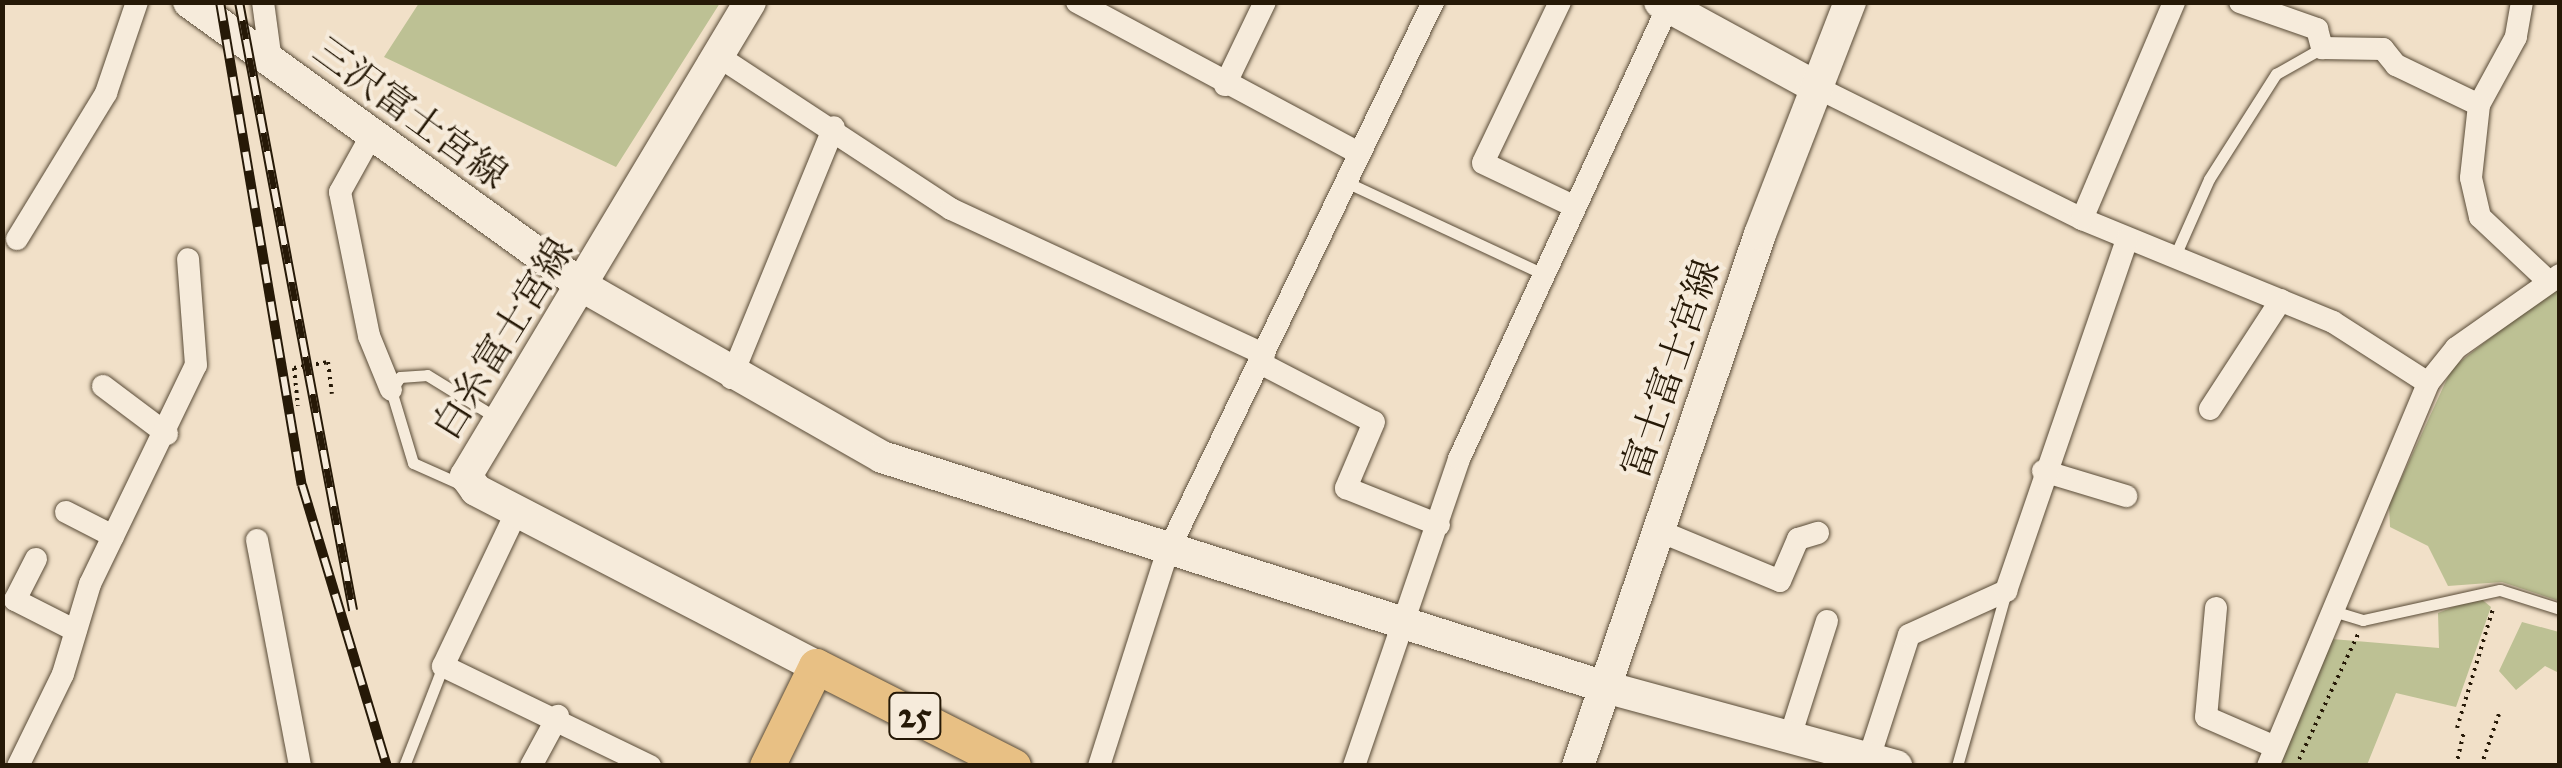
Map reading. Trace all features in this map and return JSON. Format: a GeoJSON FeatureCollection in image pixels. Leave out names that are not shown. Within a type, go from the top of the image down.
{"type":"FeatureCollection","features":[{"type":"Feature","properties":{"kind":"main road","name":"三沢富士宮線"},"geometry":{"type":"LineString","coordinates":[[190,2],[584,287],[731,378],[882,457],[1167,553],[1605,687],[1789,740],[1882,762]]}},
{"type":"Feature","properties":{"kind":"main road","name":"白糸富士宮線"},"geometry":{"type":"LineString","coordinates":[[750,2],[584,287],[471,459],[466,476],[476,490],[816,666]]}},
{"type":"Feature","properties":{"kind":"main road","name":"富士富士宮線"},"geometry":{"type":"LineString","coordinates":[[1578,766],[1657,530],[1850,2]]}},
{"type":"Feature","properties":{"kind":"main road"},"geometry":{"type":"LineString","coordinates":[[1664,5],[1816,87]]}},
{"type":"Feature","properties":{"kind":"main road"},"geometry":{"type":"LineString","coordinates":[[768,766],[816,666]]}},
{"type":"Feature","properties":{"kind":"main road","name":"25"},"geometry":{"type":"LineString","coordinates":[[816,666],[1013,766]]}},
{"type":"Feature","properties":{"kind":"street"},"geometry":{"type":"LineString","coordinates":[[17,239],[106,94],[137,2]]}},
{"type":"Feature","properties":{"kind":"street"},"geometry":{"type":"LineString","coordinates":[[263,2],[271,61]]}},
{"type":"Feature","properties":{"kind":"street"},"geometry":{"type":"LineString","coordinates":[[1077,2],[1225,86],[1357,152]]}},
{"type":"Feature","properties":{"kind":"street"},"geometry":{"type":"LineString","coordinates":[[1225,86],[1266,2]]}},
{"type":"Feature","properties":{"kind":"street"},"geometry":{"type":"LineString","coordinates":[[1099,766],[1167,553],[1357,152],[1433,2]]}},
{"type":"Feature","properties":{"kind":"street"},"geometry":{"type":"LineString","coordinates":[[1560,2],[1482,163],[1571,204]]}},
{"type":"Feature","properties":{"kind":"street"},"geometry":{"type":"LineString","coordinates":[[2082,218],[2174,2]]}},
{"type":"Feature","properties":{"kind":"street"},"geometry":{"type":"LineString","coordinates":[[2240,2],[2317,29],[2322,48],[2383,49],[2396,66],[2479,105]]}},
{"type":"Feature","properties":{"kind":"street"},"geometry":{"type":"LineString","coordinates":[[2216,608],[2206,718],[2272,756],[2428,383],[2456,348],[2553,277],[2480,217],[2470,178],[2479,105],[2516,36],[2522,2]]}},
{"type":"Feature","properties":{"kind":"street"},"geometry":{"type":"LineString","coordinates":[[1354,766],[1406,626],[1438,525],[1539,272],[1664,5]]}},
{"type":"Feature","properties":{"kind":"street"},"geometry":{"type":"LineString","coordinates":[[718,56],[834,127],[951,209],[1262,358],[1374,422],[1346,488],[1438,525]]}},
{"type":"Feature","properties":{"kind":"street"},"geometry":{"type":"LineString","coordinates":[[1816,87],[2082,218],[2281,300],[2428,383]]}},
{"type":"Feature","properties":{"kind":"street"},"geometry":{"type":"LineString","coordinates":[[731,378],[834,127]]}},
{"type":"Feature","properties":{"kind":"street"},"geometry":{"type":"LineString","coordinates":[[371,136],[340,192],[370,336],[391,390]]}},
{"type":"Feature","properties":{"kind":"street"},"geometry":{"type":"LineString","coordinates":[[1882,762],[1910,635],[2006,591],[2043,470],[2128,239]]}},
{"type":"Feature","properties":{"kind":"street"},"geometry":{"type":"LineString","coordinates":[[2,760],[15,766],[76,631],[112,536],[166,434],[196,364],[188,259]]}},
{"type":"Feature","properties":{"kind":"street"},"geometry":{"type":"LineString","coordinates":[[2210,409],[2281,300]]}},
{"type":"Feature","properties":{"kind":"street"},"geometry":{"type":"LineString","coordinates":[[103,386],[166,434]]}},
{"type":"Feature","properties":{"kind":"street"},"geometry":{"type":"LineString","coordinates":[[2043,470],[2126,496]]}},
{"type":"Feature","properties":{"kind":"street"},"geometry":{"type":"LineString","coordinates":[[517,511],[443,666],[558,716],[650,766]]}},
{"type":"Feature","properties":{"kind":"street"},"geometry":{"type":"LineString","coordinates":[[66,512],[112,536]]}},
{"type":"Feature","properties":{"kind":"street"},"geometry":{"type":"LineString","coordinates":[[1657,530],[1780,581],[1798,539],[1818,533]]}},
{"type":"Feature","properties":{"kind":"street"},"geometry":{"type":"LineString","coordinates":[[257,540],[300,766]]}},
{"type":"Feature","properties":{"kind":"street"},"geometry":{"type":"LineString","coordinates":[[36,559],[9,595],[76,631]]}},
{"type":"Feature","properties":{"kind":"street"},"geometry":{"type":"LineString","coordinates":[[1789,740],[1827,621]]}},
{"type":"Feature","properties":{"kind":"street"},"geometry":{"type":"LineString","coordinates":[[531,766],[558,716]]}},
{"type":"Feature","properties":{"kind":"lane"},"geometry":{"type":"LineString","coordinates":[[2174,258],[2208,179],[2276,74],[2322,48]]}},
{"type":"Feature","properties":{"kind":"lane"},"geometry":{"type":"LineString","coordinates":[[1344,180],[1539,272]]}},
{"type":"Feature","properties":{"kind":"lane"},"geometry":{"type":"LineString","coordinates":[[476,490],[413,462],[391,390],[400,377],[427,375],[499,419]]}},
{"type":"Feature","properties":{"kind":"lane"},"geometry":{"type":"LineString","coordinates":[[2333,611],[2362,620],[2500,590],[2560,609]]}},
{"type":"Feature","properties":{"kind":"lane"},"geometry":{"type":"LineString","coordinates":[[1958,766],[2006,591]]}},
{"type":"Feature","properties":{"kind":"lane"},"geometry":{"type":"LineString","coordinates":[[404,766],[443,666]]}},
{"type":"Feature","properties":{"kind":"path"},"geometry":{"type":"LineString","coordinates":[[298,406],[294,368],[328,362],[332,394]]}},
{"type":"Feature","properties":{"kind":"path"},"geometry":{"type":"LineString","coordinates":[[2468,766],[2457,764],[2461,729],[2500,590]]}},
{"type":"Feature","properties":{"kind":"path"},"geometry":{"type":"LineString","coordinates":[[2296,766],[2362,620]]}},
{"type":"Feature","properties":{"kind":"path"},"geometry":{"type":"LineString","coordinates":[[2480,766],[2500,714]]}},
{"type":"Feature","properties":{"kind":"green space"},"geometry":{"type":"Polygon","coordinates":[[[419,2],[720,3],[616,167],[384,57],[419,2]]]}},
{"type":"Feature","properties":{"kind":"green space"},"geometry":{"type":"Polygon","coordinates":[[[2559,284],[2559,601],[2502,582],[2448,586],[2428,546],[2390,527],[2389,505],[2452,368],[2559,284]]]}},
{"type":"Feature","properties":{"kind":"green space"},"geometry":{"type":"Polygon","coordinates":[[[2479,597],[2491,607],[2456,707],[2396,693],[2367,765],[2278,766],[2332,639],[2439,648],[2438,613],[2479,597]]]}},
{"type":"Feature","properties":{"kind":"green space"},"geometry":{"type":"Polygon","coordinates":[[[2522,622],[2559,632],[2559,673],[2545,666],[2516,690],[2499,671],[2522,622]]]}},
{"type":"Feature","properties":{"kind":"railway"},"geometry":{"type":"LineString","coordinates":[[220,2],[302,485],[387,766]]}},
{"type":"Feature","properties":{"kind":"railway"},"geometry":{"type":"LineString","coordinates":[[239,2],[353,610]]}}]}
